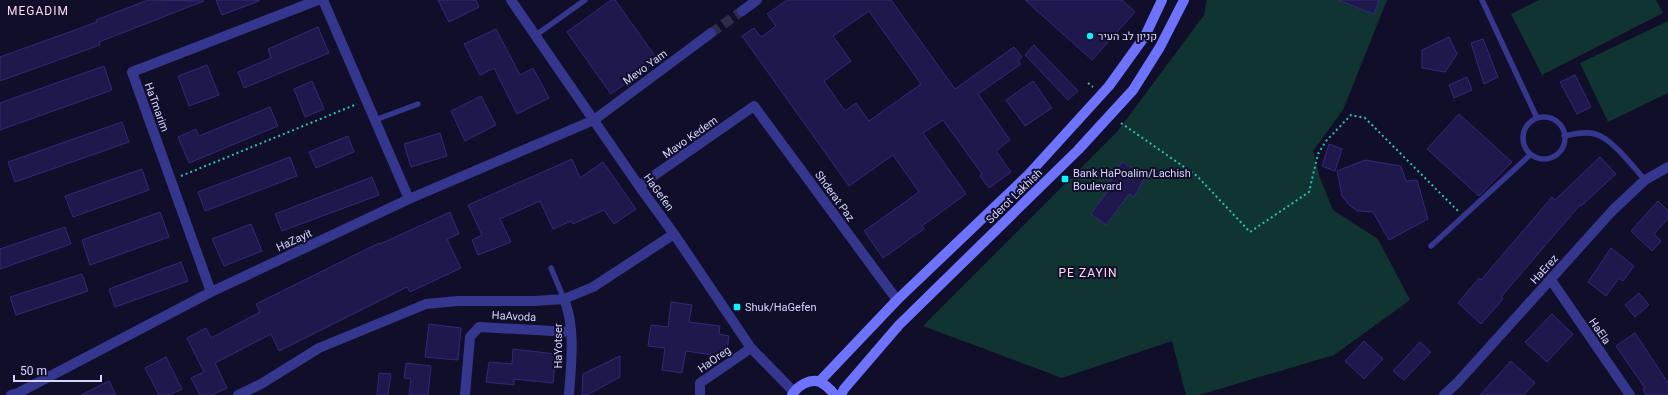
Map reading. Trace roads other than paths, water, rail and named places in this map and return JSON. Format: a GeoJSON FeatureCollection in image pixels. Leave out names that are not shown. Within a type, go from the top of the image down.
{"type":"FeatureCollection","features":[{"type":"Feature","properties":{"kind":"main road","name":"Sderot Lakhish"},"geometry":{"type":"LineString","coordinates":[[819,382],[897,300],[1028,175],[1109,86],[1145,36],[1162,0]]}},
{"type":"Feature","properties":{"kind":"main road","name":"Sderot Lakhish"},"geometry":{"type":"LineString","coordinates":[[841,395],[844,389],[899,325],[1078,150],[1133,90],[1160,47],[1182,0]]}},
{"type":"Feature","properties":{"kind":"main road"},"geometry":{"type":"LineString","coordinates":[[793,393],[805,383],[811,381],[819,382],[835,395]]}},
{"type":"Feature","properties":{"kind":"street","name":"HaTmarim"},"geometry":{"type":"LineString","coordinates":[[211,292],[132,72],[318,0]]}},
{"type":"Feature","properties":{"kind":"street"},"geometry":{"type":"LineString","coordinates":[[323,0],[409,199]]}},
{"type":"Feature","properties":{"kind":"street","name":"HaGefen"},"geometry":{"type":"LineString","coordinates":[[511,0],[639,186],[674,234],[751,348],[793,393]]}},
{"type":"Feature","properties":{"kind":"street"},"geometry":{"type":"LineString","coordinates":[[742,11],[757,0]]}},
{"type":"Feature","properties":{"kind":"street","name":"Mevo Yam"},"geometry":{"type":"LineString","coordinates":[[594,120],[712,33]]}},
{"type":"Feature","properties":{"kind":"street","name":"Shderat Paz"},"geometry":{"type":"LineString","coordinates":[[754,106],[897,300]]}},
{"type":"Feature","properties":{"kind":"street","name":"Mavo Kedem"},"geometry":{"type":"LineString","coordinates":[[639,186],[754,106]]}},
{"type":"Feature","properties":{"kind":"street","name":"HaZayit"},"geometry":{"type":"LineString","coordinates":[[11,395],[211,292],[409,199],[594,120]]}},
{"type":"Feature","properties":{"kind":"street","name":"HaErez"},"geometry":{"type":"LineString","coordinates":[[1444,395],[1457,383],[1613,210],[1645,180],[1668,167]]}},
{"type":"Feature","properties":{"kind":"street"},"geometry":{"type":"LineString","coordinates":[[238,395],[261,384],[319,348],[426,304],[458,301],[534,301],[564,299],[593,287],[674,234]]}},
{"type":"Feature","properties":{"kind":"street","name":"HaEla"},"geometry":{"type":"LineString","coordinates":[[1551,280],[1630,395]]}},
{"type":"Feature","properties":{"kind":"street","name":"HaYotser"},"geometry":{"type":"LineString","coordinates":[[564,299],[570,313],[571,332],[569,395]]}},
{"type":"Feature","properties":{"kind":"street","name":"HaAvoda"},"geometry":{"type":"LineString","coordinates":[[465,395],[470,337],[479,326],[571,332]]}},
{"type":"Feature","properties":{"kind":"street","name":"HaOreg"},"geometry":{"type":"LineString","coordinates":[[700,395],[700,383],[751,348]]}},
{"type":"Feature","properties":{"kind":"lane"},"geometry":{"type":"LineString","coordinates":[[536,35],[585,0]]}},
{"type":"Feature","properties":{"kind":"lane"},"geometry":{"type":"LineString","coordinates":[[1482,0],[1490,14],[1537,118]]}},
{"type":"Feature","properties":{"kind":"lane"},"geometry":{"type":"LineString","coordinates":[[375,120],[418,104]]}},
{"type":"Feature","properties":{"kind":"lane"},"geometry":{"type":"LineString","coordinates":[[1543,117],[1555,121],[1559,125],[1564,136],[1563,146],[1560,151],[1551,158],[1540,159],[1530,155],[1524,146],[1523,134],[1528,124],[1537,118],[1543,117]]}},
{"type":"Feature","properties":{"kind":"lane"},"geometry":{"type":"LineString","coordinates":[[1564,136],[1579,133],[1596,134],[1610,142],[1645,180]]}},
{"type":"Feature","properties":{"kind":"lane"},"geometry":{"type":"LineString","coordinates":[[1431,246],[1530,155]]}},
{"type":"Feature","properties":{"kind":"lane"},"geometry":{"type":"LineString","coordinates":[[551,268],[564,299]]}},
{"type":"Feature","properties":{"kind":"tunnel"},"geometry":{"type":"LineString","coordinates":[[711,33],[742,11]]}},
{"type":"Feature","properties":{"kind":"place","name":"קניון לב העיר"},"geometry":{"type":"Point","coordinates":[1090,36]}},
{"type":"Feature","properties":{"kind":"place","name":"Bank HaPoalim/Lachish Boulevard"},"geometry":{"type":"Point","coordinates":[1065,179]}},
{"type":"Feature","properties":{"kind":"place","name":"Shuk/HaGefen"},"geometry":{"type":"Point","coordinates":[737,307]}},
{"type":"Feature","properties":{"kind":"district","name":"MEGADIM"},"geometry":{"type":"Point","coordinates":[38,11]}},
{"type":"Feature","properties":{"kind":"district","name":"PE ZAYIN"},"geometry":{"type":"Point","coordinates":[1088,273]}}]}
